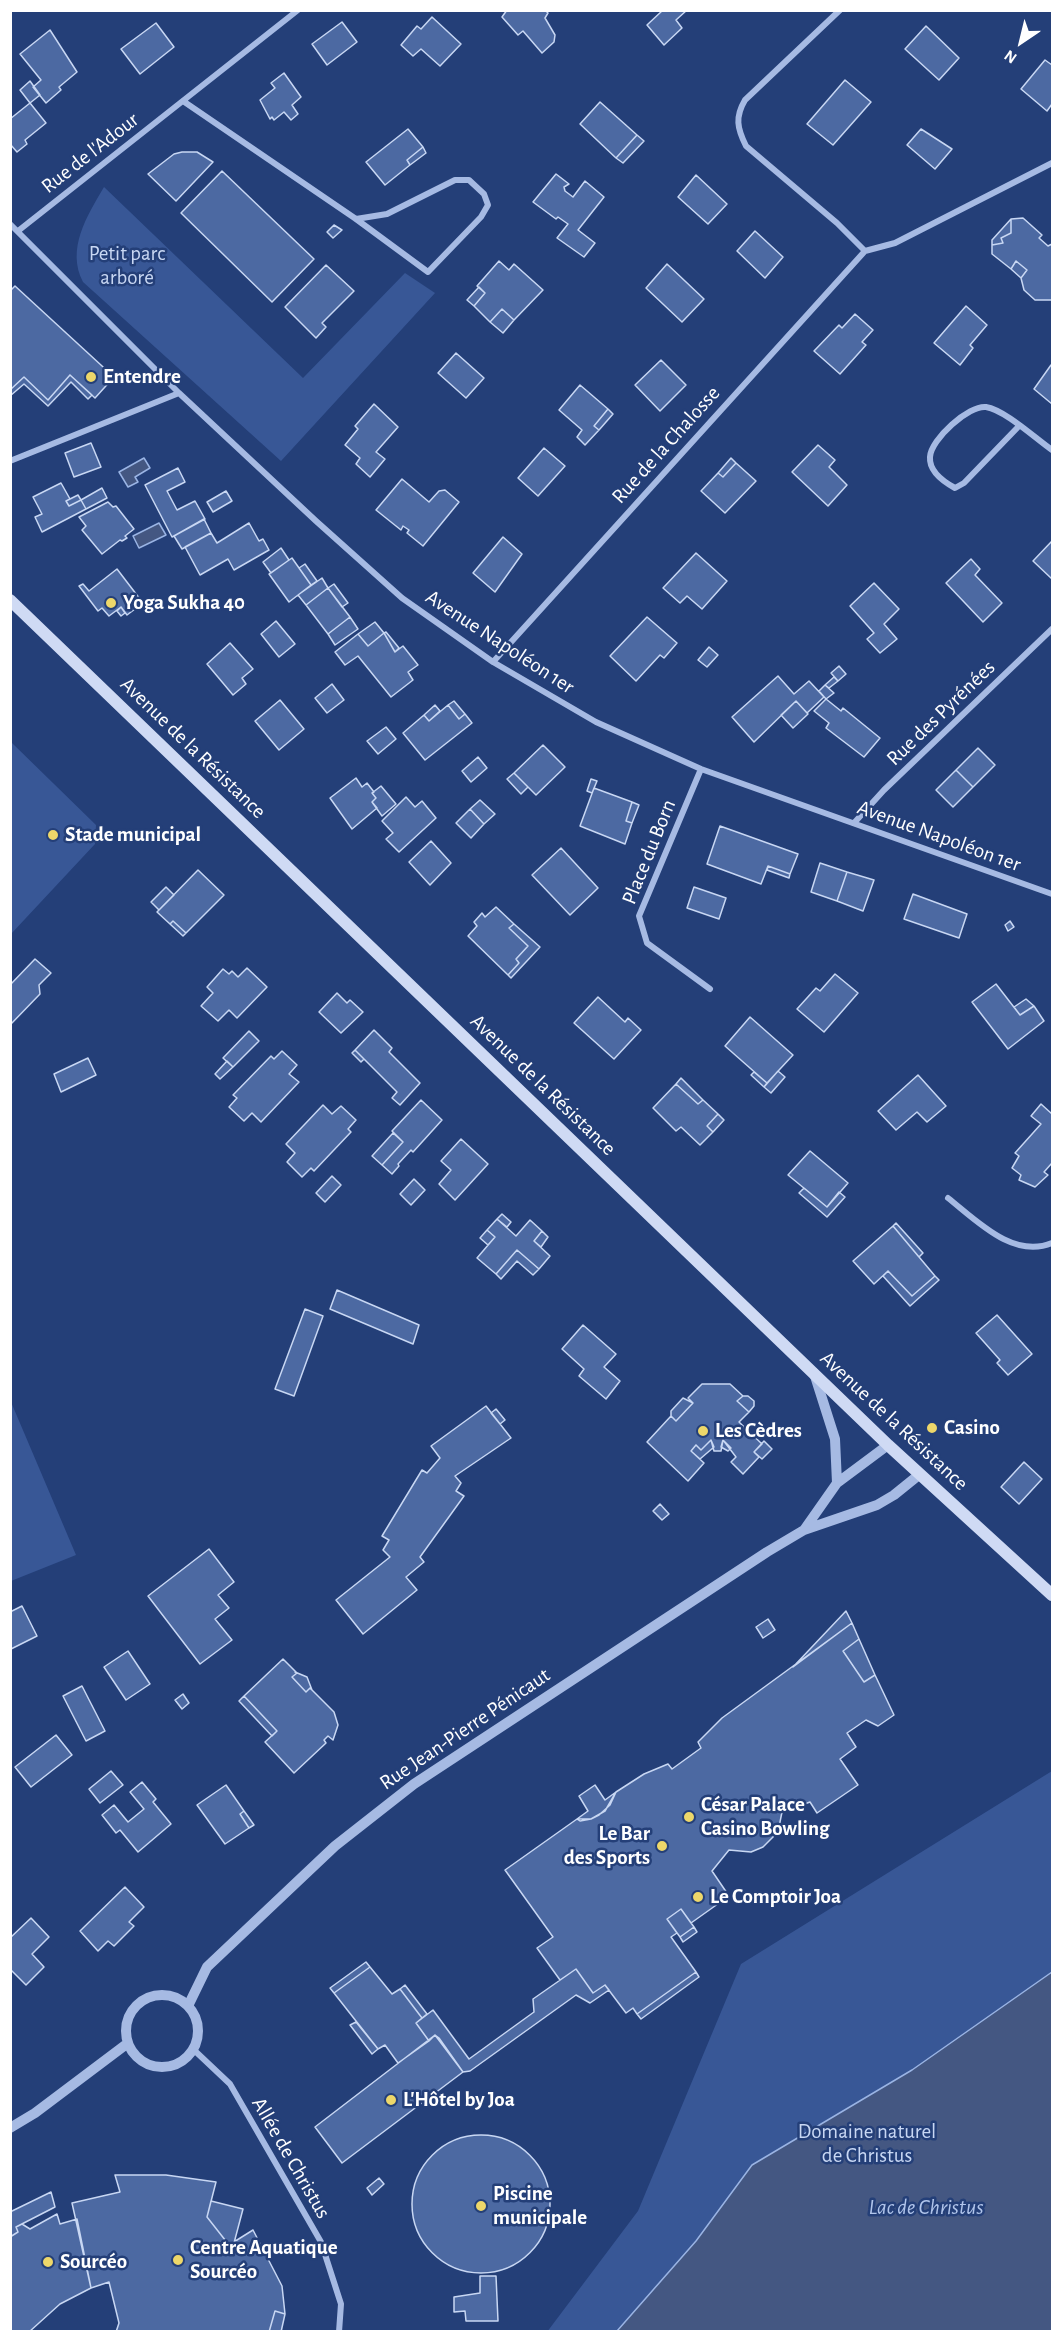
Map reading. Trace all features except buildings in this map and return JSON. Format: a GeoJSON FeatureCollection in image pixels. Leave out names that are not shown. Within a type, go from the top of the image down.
{"type":"FeatureCollection","features":[{"type":"Feature","properties":{"kind":"main road","name":"Avenue de la Résistance"},"geometry":{"type":"LineString","coordinates":[[10,600],[888,1445],[1053,1595]]}},
{"type":"Feature","properties":{"kind":"street","name":"Rue de l'Adour"},"geometry":{"type":"LineString","coordinates":[[18,231],[298,10]]}},
{"type":"Feature","properties":{"kind":"street"},"geometry":{"type":"LineString","coordinates":[[840,10],[745,100],[739,111],[738,129],[746,146],[837,223],[866,251],[895,243],[1053,163]]}},
{"type":"Feature","properties":{"kind":"street"},"geometry":{"type":"LineString","coordinates":[[183,101],[356,219],[428,272],[481,217],[488,206],[484,194],[469,180],[455,180],[387,214],[356,219]]}},
{"type":"Feature","properties":{"kind":"street","name":"Avenue Napoléon 1er"},"geometry":{"type":"LineString","coordinates":[[10,224],[179,393],[402,598],[492,662],[596,722],[701,769],[1053,894]]}},
{"type":"Feature","properties":{"kind":"street","name":"Rue de la Chalosse"},"geometry":{"type":"LineString","coordinates":[[492,662],[866,251]]}},
{"type":"Feature","properties":{"kind":"street"},"geometry":{"type":"LineString","coordinates":[[10,461],[179,393]]}},
{"type":"Feature","properties":{"kind":"street"},"geometry":{"type":"LineString","coordinates":[[1018,426],[964,483],[955,488],[945,483],[933,469],[930,457],[935,445],[954,423],[974,407],[987,407],[1018,426],[1053,450]]}},
{"type":"Feature","properties":{"kind":"street","name":"Rue des Pyrénées"},"geometry":{"type":"LineString","coordinates":[[854,823],[884,790],[1053,629]]}},
{"type":"Feature","properties":{"kind":"street","name":"Place du Born"},"geometry":{"type":"LineString","coordinates":[[701,769],[639,916],[647,943],[710,988]]}},
{"type":"Feature","properties":{"kind":"street"},"geometry":{"type":"LineString","coordinates":[[948,1198],[996,1237],[1037,1249],[1053,1243]]}},
{"type":"Feature","properties":{"kind":"street"},"geometry":{"type":"LineString","coordinates":[[814,1373],[835,1438],[837,1483]]}},
{"type":"Feature","properties":{"kind":"street","name":"Rue Jean-Pierre Pénicaut"},"geometry":{"type":"LineString","coordinates":[[804,1530],[837,1483],[888,1445]]}},
{"type":"Feature","properties":{"kind":"street","name":"Rue Jean-Pierre Pénicaut"},"geometry":{"type":"LineString","coordinates":[[188,2006],[207,1967],[229,1944],[335,1846],[414,1784],[804,1530],[877,1505],[894,1495],[920,1474]]}},
{"type":"Feature","properties":{"kind":"street"},"geometry":{"type":"LineString","coordinates":[[166,1995],[188,2006],[199,2027],[194,2050],[183,2062],[167,2068],[150,2066],[136,2057],[128,2043],[125,2031],[128,2019],[143,2000],[166,1995]]}},
{"type":"Feature","properties":{"kind":"street"},"geometry":{"type":"LineString","coordinates":[[10,2128],[35,2113],[128,2043]]}},
{"type":"Feature","properties":{"kind":"street","name":"Allée de Christus"},"geometry":{"type":"LineString","coordinates":[[194,2050],[230,2084],[321,2242],[340,2304],[339,2331]]}},
{"type":"Feature","properties":{"kind":"green space","name":"Petit parc arboré"},"geometry":{"type":"Polygon","coordinates":[[[104,187],[303,378],[405,273],[435,293],[281,461],[83,282],[78,270],[78,245],[85,221],[104,187]]]}},
{"type":"Feature","properties":{"kind":"green space","name":"Stade municipal"},"geometry":{"type":"Polygon","coordinates":[[[11,742],[96,825],[95,844],[11,934],[11,742]]]}},
{"type":"Feature","properties":{"kind":"green space"},"geometry":{"type":"Polygon","coordinates":[[[11,1402],[76,1555],[10,1581],[11,1402]]]}},
{"type":"Feature","properties":{"kind":"green space","name":"Domaine naturel de Christus"},"geometry":{"type":"Polygon","coordinates":[[[1052,1771],[1052,2331],[547,2332],[638,2211],[741,1964],[1052,1771]]]}},
{"type":"Feature","properties":{"kind":"water"},"geometry":{"type":"Polygon","coordinates":[[[144,458],[150,468],[135,477],[138,482],[128,487],[119,472],[144,458]]]}},
{"type":"Feature","properties":{"kind":"water"},"geometry":{"type":"Polygon","coordinates":[[[159,523],[166,535],[139,548],[133,536],[159,523]]]}},
{"type":"Feature","properties":{"kind":"water","name":"Lac de Christus"},"geometry":{"type":"Polygon","coordinates":[[[1052,1972],[1052,2331],[617,2331],[696,2241],[752,2165],[912,2070],[1052,1972]]]}},
{"type":"Feature","properties":{"kind":"place","name":"Entendre"},"geometry":{"type":"Point","coordinates":[91,377]}},
{"type":"Feature","properties":{"kind":"place","name":"Yoga Sukha 40"},"geometry":{"type":"Point","coordinates":[111,603]}},
{"type":"Feature","properties":{"kind":"place","name":"Stade municipal"},"geometry":{"type":"Point","coordinates":[53,835]}},
{"type":"Feature","properties":{"kind":"place","name":"Casino"},"geometry":{"type":"Point","coordinates":[932,1428]}},
{"type":"Feature","properties":{"kind":"place","name":"Les Cèdres"},"geometry":{"type":"Point","coordinates":[703,1431]}},
{"type":"Feature","properties":{"kind":"place","name":"César Palace Casino Bowling"},"geometry":{"type":"Point","coordinates":[689,1817]}},
{"type":"Feature","properties":{"kind":"place","name":"Le Bar des Sports"},"geometry":{"type":"Point","coordinates":[662,1846]}},
{"type":"Feature","properties":{"kind":"place","name":"Le Comptoir Joa"},"geometry":{"type":"Point","coordinates":[698,1897]}},
{"type":"Feature","properties":{"kind":"place","name":"L'Hôtel by Joa"},"geometry":{"type":"Point","coordinates":[391,2100]}},
{"type":"Feature","properties":{"kind":"place","name":"Piscine municipale"},"geometry":{"type":"Point","coordinates":[481,2206]}},
{"type":"Feature","properties":{"kind":"place","name":"Centre Aquatique Sourcéo"},"geometry":{"type":"Point","coordinates":[178,2260]}},
{"type":"Feature","properties":{"kind":"place","name":"Sourcéo"},"geometry":{"type":"Point","coordinates":[48,2262]}}]}
